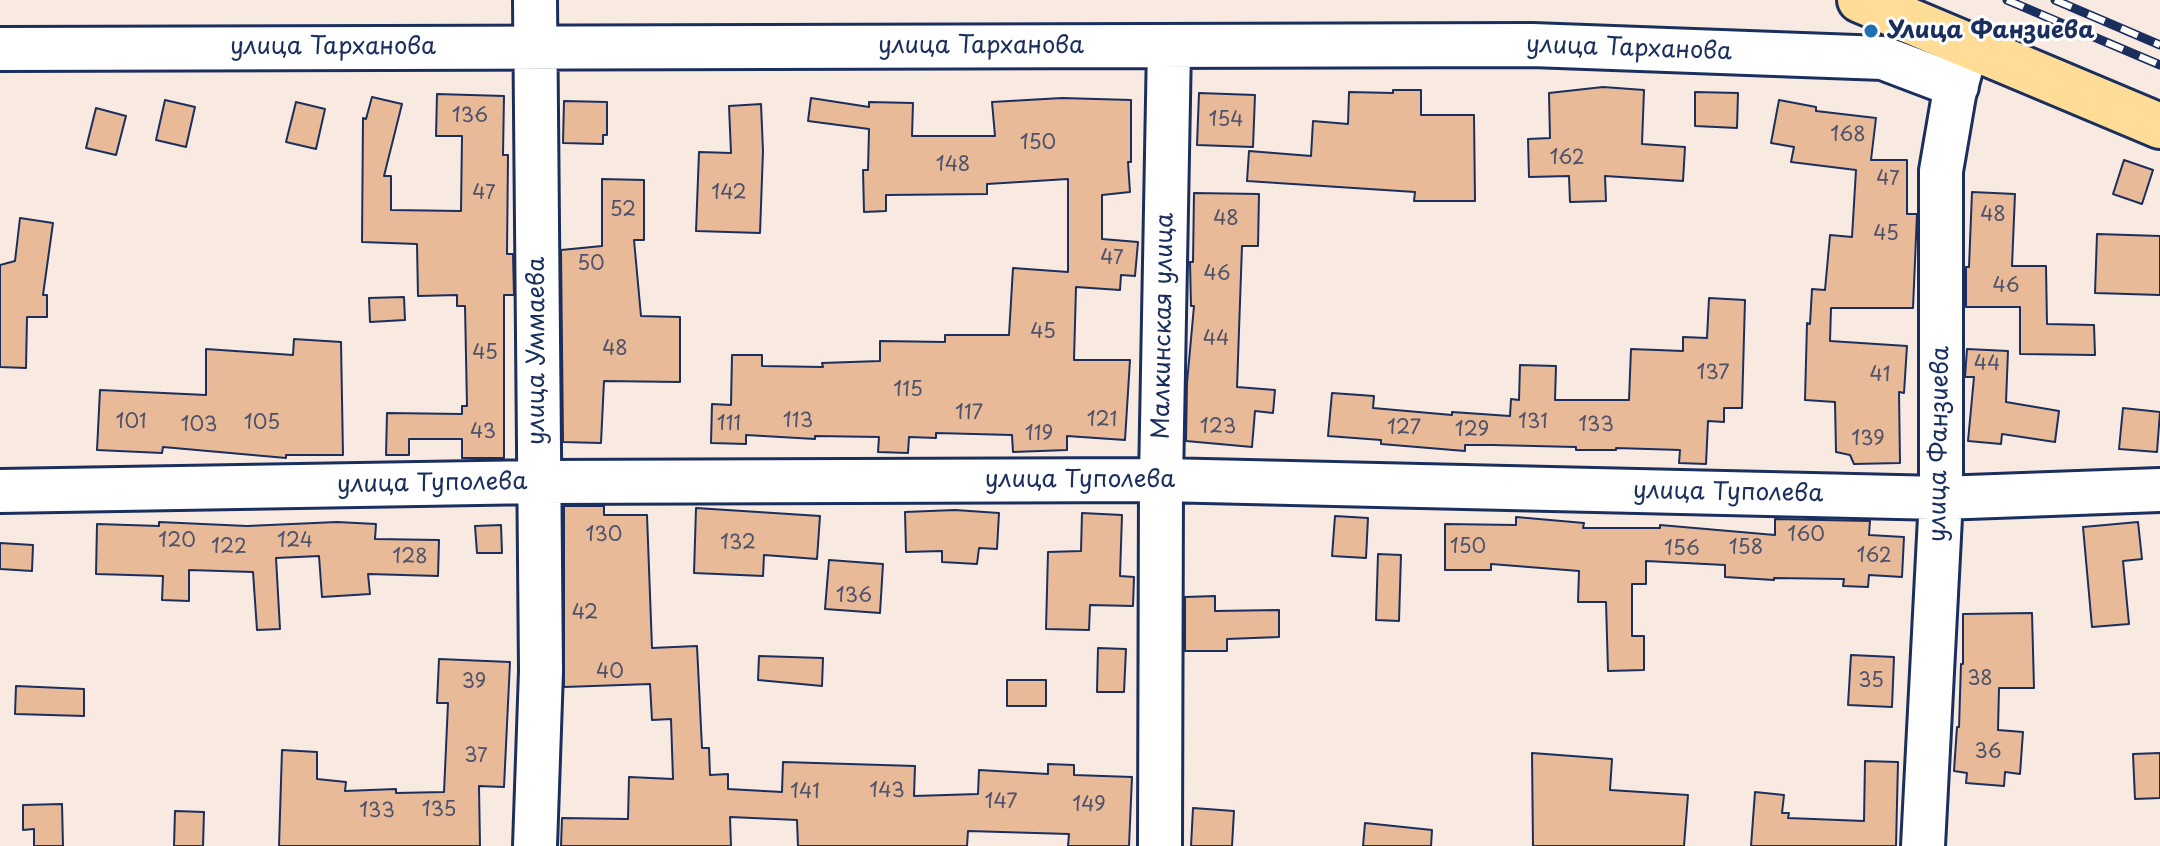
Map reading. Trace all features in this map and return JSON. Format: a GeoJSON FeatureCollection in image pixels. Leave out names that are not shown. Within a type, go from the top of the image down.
{"type":"FeatureCollection","features":[{"type":"Feature","properties":{"kind":"main road"},"geometry":{"type":"LineString","coordinates":[[1860,0],[1962,66],[2160,126]]}},
{"type":"Feature","properties":{"kind":"street","name":"улица Уммаева"},"geometry":{"type":"LineString","coordinates":[[535,0],[541,671],[535,846]]}},
{"type":"Feature","properties":{"kind":"street","name":"улица Тарханова"},"geometry":{"type":"LineString","coordinates":[[0,49],[1532,45],[1883,58],[1962,66]]}},
{"type":"Feature","properties":{"kind":"street","name":"Малкинская улица"},"geometry":{"type":"LineString","coordinates":[[1160,846],[1161,480],[1169,46]]}},
{"type":"Feature","properties":{"kind":"street","name":"улица Фанзиева"},"geometry":{"type":"LineString","coordinates":[[1923,846],[1941,498],[1941,171],[1962,66]]}},
{"type":"Feature","properties":{"kind":"street","name":"улица Туполева"},"geometry":{"type":"LineString","coordinates":[[0,491],[538,482],[1161,480],[1941,498],[2160,490]]}},
{"type":"Feature","properties":{"kind":"building"},"geometry":{"type":"Polygon","coordinates":[[[1603,87],[1644,90],[1642,144],[1685,147],[1683,181],[1605,176],[1606,201],[1570,202],[1569,176],[1529,177],[1528,139],[1550,138],[1549,93],[1603,87]]]}},
{"type":"Feature","properties":{"kind":"building"},"geometry":{"type":"Polygon","coordinates":[[[1393,90],[1421,90],[1421,115],[1474,115],[1475,201],[1414,201],[1415,192],[1247,181],[1249,151],[1311,156],[1313,121],[1348,124],[1349,92],[1393,93],[1393,90]]]}},
{"type":"Feature","properties":{"kind":"building"},"geometry":{"type":"Polygon","coordinates":[[[1695,92],[1738,93],[1737,128],[1695,126],[1695,92]]]}},
{"type":"Feature","properties":{"kind":"building"},"geometry":{"type":"Polygon","coordinates":[[[1199,93],[1255,95],[1253,147],[1197,145],[1199,93]]]}},
{"type":"Feature","properties":{"kind":"building"},"geometry":{"type":"Polygon","coordinates":[[[437,94],[504,96],[503,155],[508,155],[507,254],[513,254],[514,295],[504,295],[504,458],[462,458],[462,439],[409,439],[409,455],[386,455],[387,413],[462,414],[462,406],[467,406],[465,306],[457,306],[457,295],[418,296],[417,244],[362,242],[363,118],[366,119],[372,97],[402,104],[384,176],[391,176],[391,210],[461,211],[462,136],[436,136],[437,94]]]}},
{"type":"Feature","properties":{"kind":"building"},"geometry":{"type":"Polygon","coordinates":[[[811,98],[869,107],[869,102],[913,103],[912,136],[995,136],[992,102],[1062,98],[1131,100],[1130,192],[1102,195],[1102,239],[1138,242],[1135,276],[1121,275],[1120,290],[1076,287],[1074,360],[1130,360],[1125,440],[1067,436],[1067,450],[1013,452],[1012,435],[936,433],[936,438],[909,437],[908,453],[878,452],[879,437],[815,436],[815,439],[746,435],[746,444],[711,443],[712,404],[731,405],[732,355],[762,355],[762,366],[823,367],[822,363],[880,361],[880,341],[945,342],[945,335],[1009,335],[1013,268],[1068,272],[1068,179],[987,184],[987,194],[886,195],[886,211],[864,212],[863,170],[868,170],[869,129],[808,121],[811,98]]]}},
{"type":"Feature","properties":{"kind":"building"},"geometry":{"type":"Polygon","coordinates":[[[165,100],[195,107],[186,147],[156,140],[165,100]]]}},
{"type":"Feature","properties":{"kind":"building"},"geometry":{"type":"Polygon","coordinates":[[[1779,100],[1816,107],[1816,111],[1876,118],[1871,160],[1907,160],[1907,214],[1917,214],[1913,308],[1831,308],[1830,341],[1907,346],[1904,393],[1899,392],[1900,463],[1854,464],[1850,455],[1836,452],[1835,402],[1805,400],[1807,323],[1810,324],[1812,289],[1825,290],[1830,235],[1852,237],[1856,170],[1791,162],[1794,147],[1771,143],[1779,100]]]}},
{"type":"Feature","properties":{"kind":"building"},"geometry":{"type":"Polygon","coordinates":[[[564,101],[607,102],[607,135],[603,135],[603,144],[563,143],[564,101]]]}},
{"type":"Feature","properties":{"kind":"building"},"geometry":{"type":"Polygon","coordinates":[[[296,102],[325,109],[316,149],[286,142],[296,102]]]}},
{"type":"Feature","properties":{"kind":"building"},"geometry":{"type":"Polygon","coordinates":[[[761,104],[760,233],[696,231],[699,152],[731,153],[729,106],[761,104]]]}},
{"type":"Feature","properties":{"kind":"building"},"geometry":{"type":"Polygon","coordinates":[[[96,108],[126,116],[116,155],[86,148],[96,108]]]}},
{"type":"Feature","properties":{"kind":"building"},"geometry":{"type":"Polygon","coordinates":[[[2124,160],[2153,170],[2142,204],[2113,194],[2124,160]]]}},
{"type":"Feature","properties":{"kind":"building"},"geometry":{"type":"Polygon","coordinates":[[[602,179],[644,180],[644,240],[634,240],[641,316],[680,317],[680,382],[604,381],[601,443],[563,442],[561,250],[602,246],[602,179]]]}},
{"type":"Feature","properties":{"kind":"building"},"geometry":{"type":"Polygon","coordinates":[[[1972,192],[2015,194],[2012,266],[2046,266],[2047,324],[2094,325],[2095,355],[2020,354],[2020,307],[1966,307],[1972,192]]]}},
{"type":"Feature","properties":{"kind":"building"},"geometry":{"type":"Polygon","coordinates":[[[1194,193],[1259,194],[1258,246],[1242,246],[1237,387],[1275,390],[1273,413],[1255,411],[1252,447],[1186,441],[1187,383],[1194,306],[1191,306],[1190,262],[1193,262],[1194,193]]]}},
{"type":"Feature","properties":{"kind":"building"},"geometry":{"type":"Polygon","coordinates":[[[20,218],[53,223],[43,295],[47,295],[47,317],[27,317],[26,368],[0,367],[0,265],[15,261],[20,218]]]}},
{"type":"Feature","properties":{"kind":"building"},"geometry":{"type":"Polygon","coordinates":[[[2097,234],[2160,236],[2160,295],[2095,293],[2097,234]]]}},
{"type":"Feature","properties":{"kind":"building"},"geometry":{"type":"Polygon","coordinates":[[[404,297],[405,320],[370,322],[369,298],[404,297]]]}},
{"type":"Feature","properties":{"kind":"building"},"geometry":{"type":"Polygon","coordinates":[[[1709,298],[1745,300],[1742,408],[1724,408],[1724,422],[1708,421],[1706,464],[1679,463],[1680,450],[1576,450],[1576,447],[1465,445],[1465,451],[1328,436],[1332,393],[1374,396],[1373,408],[1510,416],[1511,399],[1519,400],[1520,365],[1556,366],[1555,400],[1629,400],[1631,349],[1683,351],[1683,337],[1707,338],[1709,298]]]}},
{"type":"Feature","properties":{"kind":"building"},"geometry":{"type":"Polygon","coordinates":[[[294,339],[341,342],[343,455],[286,455],[286,458],[163,447],[162,453],[97,450],[100,390],[206,395],[206,349],[293,355],[294,339]]]}},
{"type":"Feature","properties":{"kind":"building"},"geometry":{"type":"Polygon","coordinates":[[[1967,349],[2008,351],[2006,402],[2059,411],[2055,442],[2002,434],[2001,444],[1968,441],[1974,377],[1965,377],[1967,349]]]}},
{"type":"Feature","properties":{"kind":"building"},"geometry":{"type":"Polygon","coordinates":[[[2123,408],[2160,412],[2157,452],[2119,449],[2123,408]]]}},
{"type":"Feature","properties":{"kind":"building"},"geometry":{"type":"Polygon","coordinates":[[[564,506],[604,506],[604,515],[647,515],[652,648],[697,646],[702,748],[709,748],[710,775],[728,774],[728,789],[782,792],[783,762],[915,766],[914,796],[978,794],[979,770],[1048,774],[1048,764],[1074,765],[1074,775],[1132,777],[1129,846],[1068,846],[1069,834],[968,831],[967,846],[798,846],[797,820],[730,817],[731,846],[561,846],[562,818],[628,819],[629,777],[673,779],[671,719],[652,720],[650,684],[564,687],[564,506]]]}},
{"type":"Feature","properties":{"kind":"building"},"geometry":{"type":"Polygon","coordinates":[[[696,508],[820,516],[817,559],[764,555],[763,576],[694,573],[696,508]]]}},
{"type":"Feature","properties":{"kind":"building"},"geometry":{"type":"Polygon","coordinates":[[[955,510],[999,513],[997,549],[979,548],[977,564],[942,562],[942,551],[906,552],[905,512],[955,510]]]}},
{"type":"Feature","properties":{"kind":"building"},"geometry":{"type":"Polygon","coordinates":[[[1082,513],[1122,515],[1120,576],[1134,577],[1133,606],[1090,605],[1089,630],[1046,629],[1048,552],[1081,551],[1082,513]]]}},
{"type":"Feature","properties":{"kind":"building"},"geometry":{"type":"Polygon","coordinates":[[[1335,516],[1368,518],[1366,558],[1332,556],[1335,516]]]}},
{"type":"Feature","properties":{"kind":"building"},"geometry":{"type":"Polygon","coordinates":[[[1516,517],[1584,523],[1583,528],[1660,528],[1660,525],[1775,535],[1775,519],[1870,521],[1869,535],[1904,537],[1902,577],[1869,575],[1868,587],[1843,586],[1844,579],[1725,577],[1725,565],[1646,561],[1646,584],[1632,584],[1632,636],[1644,636],[1644,670],[1608,671],[1606,602],[1578,602],[1579,571],[1491,564],[1491,570],[1445,570],[1445,524],[1516,525],[1516,517]]]}},
{"type":"Feature","properties":{"kind":"building"},"geometry":{"type":"Polygon","coordinates":[[[159,522],[247,526],[337,522],[376,524],[375,539],[439,540],[438,576],[368,574],[370,594],[322,597],[319,556],[276,558],[280,629],[257,630],[253,572],[189,570],[189,601],[162,600],[163,576],[96,574],[97,524],[159,526],[159,522]]]}},
{"type":"Feature","properties":{"kind":"building"},"geometry":{"type":"Polygon","coordinates":[[[2138,522],[2142,559],[2123,561],[2129,624],[2092,627],[2083,527],[2138,522]]]}},
{"type":"Feature","properties":{"kind":"building"},"geometry":{"type":"Polygon","coordinates":[[[501,525],[502,553],[477,553],[475,526],[501,525]]]}},
{"type":"Feature","properties":{"kind":"building"},"geometry":{"type":"Polygon","coordinates":[[[0,543],[33,545],[32,571],[0,569],[0,543]]]}},
{"type":"Feature","properties":{"kind":"building"},"geometry":{"type":"Polygon","coordinates":[[[1378,554],[1401,555],[1399,621],[1376,620],[1378,554]]]}},
{"type":"Feature","properties":{"kind":"building"},"geometry":{"type":"Polygon","coordinates":[[[829,560],[883,564],[880,613],[825,609],[829,560]]]}},
{"type":"Feature","properties":{"kind":"building"},"geometry":{"type":"Polygon","coordinates":[[[1215,596],[1215,611],[1279,610],[1279,637],[1227,639],[1227,651],[1185,651],[1185,597],[1215,596]]]}},
{"type":"Feature","properties":{"kind":"building"},"geometry":{"type":"Polygon","coordinates":[[[2032,613],[2034,688],[1999,688],[1998,730],[2023,732],[2020,774],[2005,772],[2004,786],[1966,783],[1967,773],[1954,771],[1963,664],[1963,614],[2032,613]]]}},
{"type":"Feature","properties":{"kind":"building"},"geometry":{"type":"Polygon","coordinates":[[[1098,648],[1126,649],[1124,692],[1097,692],[1098,648]]]}},
{"type":"Feature","properties":{"kind":"building"},"geometry":{"type":"Polygon","coordinates":[[[1851,655],[1894,657],[1892,707],[1848,705],[1851,655]]]}},
{"type":"Feature","properties":{"kind":"building"},"geometry":{"type":"Polygon","coordinates":[[[759,656],[823,658],[822,686],[758,680],[759,656]]]}},
{"type":"Feature","properties":{"kind":"building"},"geometry":{"type":"Polygon","coordinates":[[[439,659],[510,662],[504,787],[479,786],[480,846],[279,846],[282,750],[317,752],[317,779],[346,782],[345,791],[396,789],[396,793],[444,792],[448,703],[437,703],[439,659]]]}},
{"type":"Feature","properties":{"kind":"building"},"geometry":{"type":"Polygon","coordinates":[[[1007,680],[1046,680],[1046,706],[1007,706],[1007,680]]]}},
{"type":"Feature","properties":{"kind":"building"},"geometry":{"type":"Polygon","coordinates":[[[16,686],[84,689],[84,716],[15,714],[16,686]]]}},
{"type":"Feature","properties":{"kind":"building"},"geometry":{"type":"Polygon","coordinates":[[[1532,753],[1612,759],[1610,790],[1688,795],[1684,846],[1533,846],[1532,753]]]}},
{"type":"Feature","properties":{"kind":"building"},"geometry":{"type":"Polygon","coordinates":[[[2160,753],[2160,798],[2135,799],[2133,754],[2160,753]]]}},
{"type":"Feature","properties":{"kind":"building"},"geometry":{"type":"Polygon","coordinates":[[[1865,761],[1898,762],[1896,846],[1751,846],[1755,792],[1784,795],[1782,813],[1789,813],[1788,818],[1864,821],[1865,761]]]}},
{"type":"Feature","properties":{"kind":"building"},"geometry":{"type":"Polygon","coordinates":[[[62,804],[63,846],[34,846],[34,829],[23,830],[23,805],[62,804]]]}},
{"type":"Feature","properties":{"kind":"building"},"geometry":{"type":"Polygon","coordinates":[[[1193,808],[1234,811],[1232,846],[1191,846],[1193,808]]]}},
{"type":"Feature","properties":{"kind":"building"},"geometry":{"type":"Polygon","coordinates":[[[175,811],[204,812],[203,846],[174,846],[175,811]]]}},
{"type":"Feature","properties":{"kind":"building"},"geometry":{"type":"Polygon","coordinates":[[[1365,823],[1432,830],[1431,846],[1363,846],[1365,823]]]}},
{"type":"Feature","properties":{"kind":"railway"},"geometry":{"type":"LineString","coordinates":[[2007,0],[2160,65]]}},
{"type":"Feature","properties":{"kind":"railway"},"geometry":{"type":"LineString","coordinates":[[2055,0],[2160,45]]}},
{"type":"Feature","properties":{"kind":"place","name":"Улица Фанзиева"},"geometry":{"type":"Point","coordinates":[1871,31]}}]}
